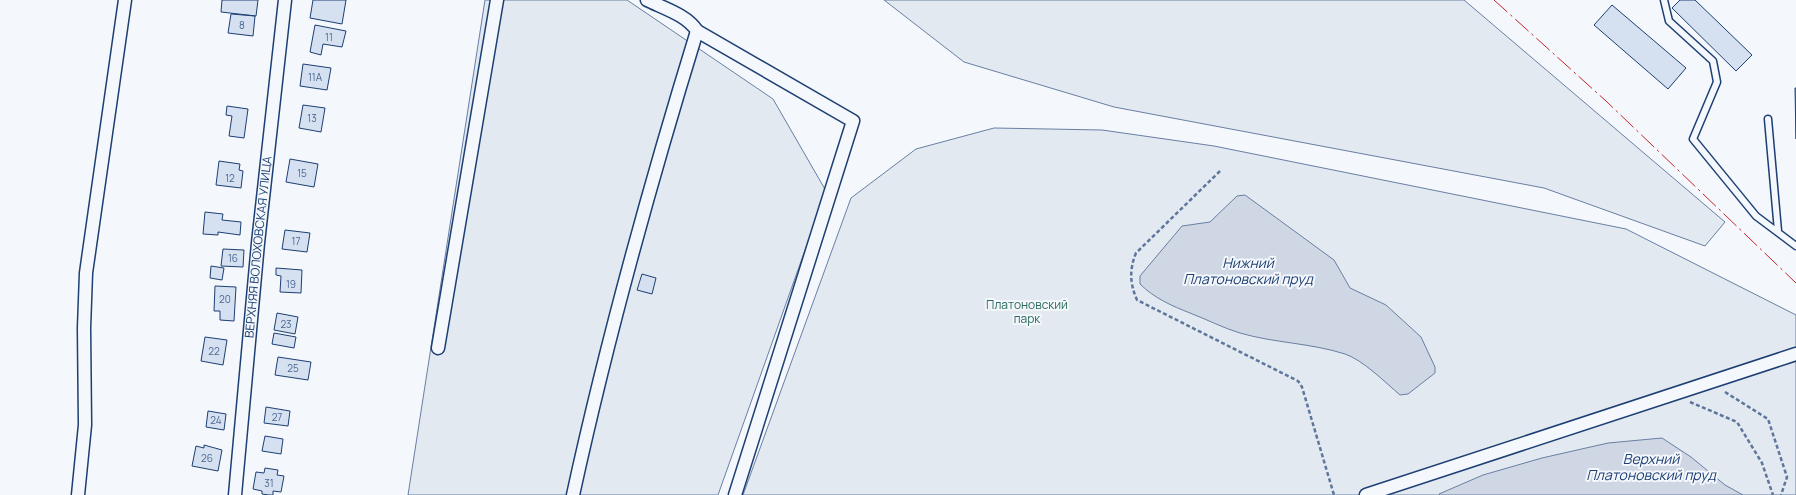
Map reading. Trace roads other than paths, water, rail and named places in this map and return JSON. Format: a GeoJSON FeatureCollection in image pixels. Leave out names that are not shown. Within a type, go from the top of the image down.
{"type":"FeatureCollection","features":[{"type":"Feature","properties":{"kind":"street"},"geometry":{"type":"LineString","coordinates":[[78,495],[85,425],[84,328],[86,273],[125,0]]}},
{"type":"Feature","properties":{"kind":"street","name":"ВЕРХНЯЯ ВОЛОХОВСКАЯ УЛИЦА"},"geometry":{"type":"LineString","coordinates":[[235,495],[257,253],[285,0]]}},
{"type":"Feature","properties":{"kind":"street"},"geometry":{"type":"LineString","coordinates":[[438,348],[497,0]]}},
{"type":"Feature","properties":{"kind":"street"},"geometry":{"type":"LineString","coordinates":[[646,0],[692,24],[697,31],[853,121],[734,495]]}},
{"type":"Feature","properties":{"kind":"street"},"geometry":{"type":"LineString","coordinates":[[573,495],[596,393],[672,114],[697,31]]}},
{"type":"Feature","properties":{"kind":"street"},"geometry":{"type":"LineString","coordinates":[[1366,495],[1796,354]]}},
{"type":"Feature","properties":{"kind":"lane"},"geometry":{"type":"LineString","coordinates":[[1664,0],[1670,21],[1713,61],[1717,82],[1693,139],[1756,216],[1796,246]]}},
{"type":"Feature","properties":{"kind":"lane"},"geometry":{"type":"LineString","coordinates":[[1768,119],[1778,231]]}},
{"type":"Feature","properties":{"kind":"water","name":"Нижний Платоновский пруд"},"geometry":{"type":"Polygon","coordinates":[[[1245,195],[1334,260],[1350,288],[1386,305],[1421,337],[1435,367],[1435,373],[1408,394],[1400,395],[1367,366],[1345,354],[1319,347],[1266,339],[1234,331],[1170,304],[1140,284],[1140,276],[1182,226],[1210,222],[1237,196],[1245,195]]]}},
{"type":"Feature","properties":{"kind":"water","name":"Верхний Платоновский пруд"},"geometry":{"type":"Polygon","coordinates":[[[1662,438],[1691,457],[1725,485],[1743,495],[1439,494],[1483,475],[1542,458],[1608,443],[1662,438]]]}},
{"type":"Feature","properties":{"kind":"park label","name":"Платоновский парк"},"geometry":{"type":"Point","coordinates":[1027,312]}}]}
